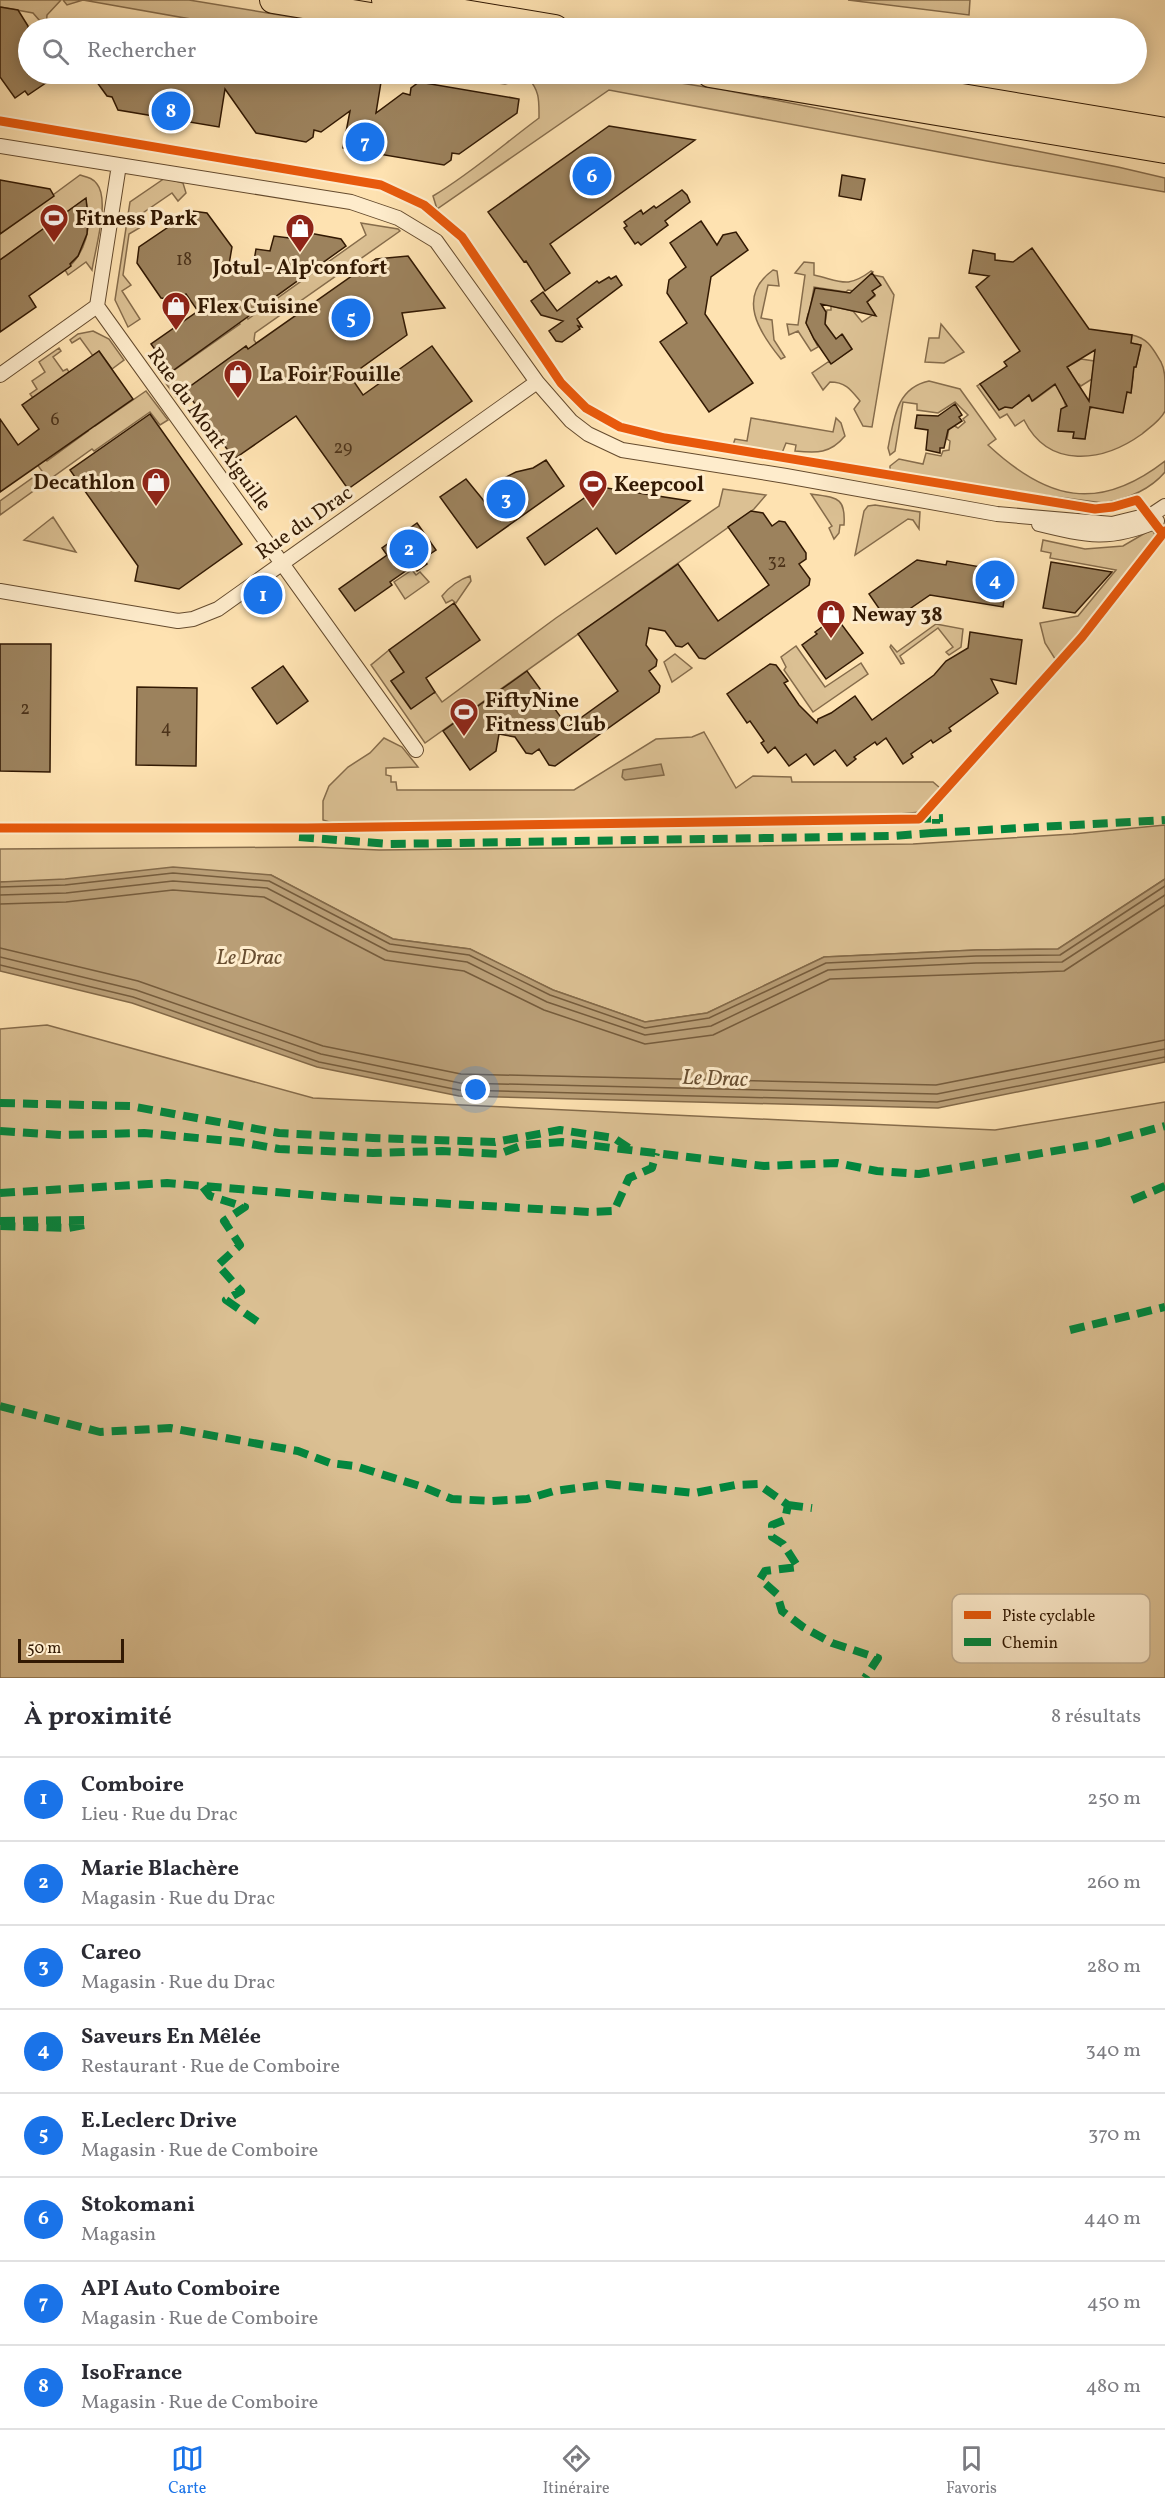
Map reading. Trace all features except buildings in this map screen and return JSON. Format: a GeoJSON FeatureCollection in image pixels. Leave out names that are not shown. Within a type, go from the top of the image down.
{"type":"FeatureCollection","features":[{"type":"Feature","properties":{"kind":"highway"},"geometry":{"type":"LineString","coordinates":[[273,0],[382,18]]}},
{"type":"Feature","properties":{"kind":"highway"},"geometry":{"type":"LineString","coordinates":[[385,0],[494,18]]}},
{"type":"Feature","properties":{"kind":"highway"},"geometry":{"type":"LineString","coordinates":[[770,84],[1165,150]]}},
{"type":"Feature","properties":{"kind":"highway"},"geometry":{"type":"LineString","coordinates":[[884,84],[1165,131]]}},
{"type":"Feature","properties":{"kind":"highway"},"geometry":{"type":"LineString","coordinates":[[1015,125],[1097,153],[1165,167]]}},
{"type":"Feature","properties":{"kind":"street"},"geometry":{"type":"LineString","coordinates":[[0,146],[351,202],[398,218],[436,241],[537,382],[571,421],[588,434],[622,450],[786,476],[997,514],[1092,536],[1112,536],[1153,523],[1165,516]]}},
{"type":"Feature","properties":{"kind":"street"},"geometry":{"type":"LineString","coordinates":[[0,375],[97,306],[119,165]]}},
{"type":"Feature","properties":{"kind":"street","name":"Rue du Mont Aiguille"},"geometry":{"type":"LineString","coordinates":[[97,306],[416,750]]}},
{"type":"Feature","properties":{"kind":"street","name":"Rue du Drac"},"geometry":{"type":"LineString","coordinates":[[0,591],[178,621],[193,619],[218,609],[537,382]]}},
{"type":"Feature","properties":{"kind":"street"},"geometry":{"type":"LineString","coordinates":[[997,514],[1112,525],[1154,514],[1165,506]]}},
{"type":"Feature","properties":{"kind":"shaded area"},"geometry":{"type":"Polygon","coordinates":[[[0,0],[61,0],[47,18],[37,18],[33,13],[0,7],[0,0]]]}},
{"type":"Feature","properties":{"kind":"shaded area"},"geometry":{"type":"Polygon","coordinates":[[[63,0],[83,0],[67,5],[63,0]]]}},
{"type":"Feature","properties":{"kind":"shaded area"},"geometry":{"type":"Polygon","coordinates":[[[83,0],[189,0],[298,18],[185,18],[83,0]]]}},
{"type":"Feature","properties":{"kind":"shaded area"},"geometry":{"type":"Polygon","coordinates":[[[848,0],[970,0],[969,15],[848,0]]]}},
{"type":"Feature","properties":{"kind":"shaded area"},"geometry":{"type":"Polygon","coordinates":[[[533,84],[687,84],[1118,167],[1165,178],[1165,192],[609,90],[437,209],[433,196],[474,169],[539,118],[537,92],[533,84]]]}},
{"type":"Feature","properties":{"kind":"shaded area"},"geometry":{"type":"Polygon","coordinates":[[[80,175],[90,178],[101,191],[102,213],[92,270],[86,262],[68,275],[65,270],[78,256],[86,239],[88,209],[85,199],[0,260],[0,234],[80,175]]]}},
{"type":"Feature","properties":{"kind":"shaded area"},"geometry":{"type":"Polygon","coordinates":[[[165,178],[183,183],[186,193],[178,201],[172,193],[140,215],[146,224],[129,234],[123,275],[131,285],[122,291],[140,319],[128,327],[115,300],[130,202],[165,178]]]}},
{"type":"Feature","properties":{"kind":"shaded area"},"geometry":{"type":"Polygon","coordinates":[[[361,223],[400,231],[255,333],[254,340],[299,404],[290,408],[246,346],[176,397],[164,381],[166,376],[240,324],[207,278],[227,264],[248,319],[366,235],[361,223]]]}},
{"type":"Feature","properties":{"kind":"shaded area"},"geometry":{"type":"Polygon","coordinates":[[[804,262],[814,263],[814,275],[844,282],[856,280],[873,272],[854,291],[814,287],[810,310],[812,314],[808,314],[806,323],[818,347],[811,351],[798,331],[789,335],[787,324],[798,325],[805,275],[795,273],[804,262]]]}},
{"type":"Feature","properties":{"kind":"shaded area"},"geometry":{"type":"Polygon","coordinates":[[[773,270],[777,271],[779,286],[768,285],[761,318],[772,320],[774,340],[785,357],[781,359],[759,326],[753,303],[762,280],[773,270]]]}},
{"type":"Feature","properties":{"kind":"shaded area"},"geometry":{"type":"Polygon","coordinates":[[[873,275],[883,277],[894,295],[872,427],[863,426],[854,409],[860,401],[851,390],[840,383],[830,382],[823,390],[812,373],[852,349],[843,335],[836,339],[825,324],[827,310],[831,310],[831,306],[853,311],[862,322],[874,314],[867,302],[875,296],[872,291],[880,285],[873,275]]]}},
{"type":"Feature","properties":{"kind":"shaded area"},"geometry":{"type":"Polygon","coordinates":[[[941,324],[964,352],[944,363],[925,362],[929,338],[939,338],[941,324]]]}},
{"type":"Feature","properties":{"kind":"shaded area"},"geometry":{"type":"Polygon","coordinates":[[[93,331],[109,339],[124,360],[112,369],[99,351],[93,356],[80,338],[72,343],[70,340],[78,334],[93,331]]]}},
{"type":"Feature","properties":{"kind":"shaded area"},"geometry":{"type":"Polygon","coordinates":[[[1132,335],[1138,336],[1150,345],[1162,365],[1165,377],[1165,411],[1158,421],[1142,434],[1111,451],[1078,456],[1062,454],[1048,447],[1035,436],[1024,420],[1015,426],[1007,414],[1000,418],[977,386],[980,384],[1005,407],[1012,408],[1029,395],[1033,401],[1071,373],[1067,367],[1081,359],[1094,361],[1092,379],[1081,386],[1079,384],[1063,398],[1066,407],[1059,431],[1074,432],[1073,438],[1085,439],[1088,417],[1086,409],[1097,404],[1123,412],[1126,391],[1131,392],[1133,376],[1117,373],[1118,365],[1136,367],[1141,345],[1131,343],[1132,335]]]}},
{"type":"Feature","properties":{"kind":"shaded area"},"geometry":{"type":"Polygon","coordinates":[[[59,348],[61,351],[53,357],[63,371],[67,369],[69,372],[61,378],[95,426],[146,391],[168,420],[160,425],[150,412],[94,451],[92,449],[0,515],[0,501],[42,471],[31,456],[39,451],[47,461],[88,431],[54,383],[33,398],[30,394],[37,389],[32,381],[45,372],[39,362],[59,348]]]}},
{"type":"Feature","properties":{"kind":"shaded area"},"geometry":{"type":"Polygon","coordinates":[[[929,381],[960,389],[996,439],[988,445],[1010,464],[1052,488],[1074,493],[1095,493],[1117,488],[1141,477],[1165,461],[1165,472],[1159,479],[1137,493],[1103,503],[989,488],[890,470],[890,466],[899,459],[923,464],[926,453],[941,456],[943,451],[949,450],[950,441],[947,439],[949,428],[953,425],[958,428],[965,422],[963,419],[968,415],[955,402],[938,413],[917,410],[917,404],[903,402],[895,451],[890,455],[888,448],[898,406],[910,390],[929,381]]]}},
{"type":"Feature","properties":{"kind":"shaded area"},"geometry":{"type":"Polygon","coordinates":[[[751,418],[833,432],[836,418],[841,423],[845,436],[834,446],[817,452],[795,451],[796,445],[786,443],[782,453],[733,445],[735,439],[747,441],[751,418]]]}},
{"type":"Feature","properties":{"kind":"shaded area"},"geometry":{"type":"Polygon","coordinates":[[[723,489],[766,495],[754,509],[425,743],[371,665],[389,650],[404,672],[391,681],[410,708],[435,692],[442,702],[556,618],[719,506],[723,489]]]}},
{"type":"Feature","properties":{"kind":"shaded area"},"geometry":{"type":"Polygon","coordinates":[[[811,494],[833,498],[841,504],[844,525],[840,525],[839,533],[834,539],[829,528],[832,526],[811,494]]]}},
{"type":"Feature","properties":{"kind":"shaded area"},"geometry":{"type":"Polygon","coordinates":[[[868,506],[920,512],[919,529],[913,520],[908,519],[855,555],[864,511],[868,506]]]}},
{"type":"Feature","properties":{"kind":"shaded area"},"geometry":{"type":"Polygon","coordinates":[[[53,517],[76,552],[24,540],[53,517]]]}},
{"type":"Feature","properties":{"kind":"shaded area"},"geometry":{"type":"Polygon","coordinates":[[[1152,529],[1155,535],[1112,595],[1057,662],[1045,643],[1040,623],[1078,616],[1116,570],[1050,558],[1051,553],[1041,551],[1043,540],[1085,549],[1123,546],[1152,529]]]}},
{"type":"Feature","properties":{"kind":"shaded area"},"geometry":{"type":"Polygon","coordinates":[[[412,570],[416,575],[420,572],[429,582],[405,599],[394,582],[412,570]]]}},
{"type":"Feature","properties":{"kind":"shaded area"},"geometry":{"type":"Polygon","coordinates":[[[470,576],[471,581],[456,603],[452,600],[446,603],[442,596],[459,581],[470,576]]]}},
{"type":"Feature","properties":{"kind":"shaded area"},"geometry":{"type":"Polygon","coordinates":[[[936,624],[963,629],[961,647],[949,655],[946,652],[953,647],[938,628],[900,656],[904,663],[901,664],[890,647],[891,645],[897,652],[936,624]]]}},
{"type":"Feature","properties":{"kind":"shaded area"},"geometry":{"type":"Polygon","coordinates":[[[796,646],[825,687],[861,663],[868,674],[813,712],[784,670],[786,667],[781,657],[796,646]]]}},
{"type":"Feature","properties":{"kind":"shaded area"},"geometry":{"type":"Polygon","coordinates":[[[675,654],[692,668],[672,682],[664,662],[675,654]]]}},
{"type":"Feature","properties":{"kind":"shaded area"},"geometry":{"type":"Polygon","coordinates":[[[704,732],[736,788],[753,776],[791,777],[792,782],[933,782],[940,788],[921,812],[866,817],[336,824],[323,820],[323,801],[329,786],[348,767],[370,753],[384,738],[402,747],[418,767],[386,768],[386,775],[391,776],[391,782],[396,782],[397,790],[574,790],[656,739],[692,737],[704,732]]]}},
{"type":"Feature","properties":{"kind":"shaded area"},"geometry":{"type":"Polygon","coordinates":[[[1165,825],[1165,879],[1058,949],[976,950],[824,957],[707,1013],[645,1022],[553,990],[470,949],[393,939],[271,875],[0,882],[0,849],[315,847],[379,850],[913,844],[1073,834],[1165,825]]]}},
{"type":"Feature","properties":{"kind":"shaded area"},"geometry":{"type":"Polygon","coordinates":[[[47,1025],[313,1098],[995,1130],[1165,1102],[1165,1678],[0,1678],[0,1029],[47,1025]]]}},
{"type":"Feature","properties":{"kind":"water"},"geometry":{"type":"Polygon","coordinates":[[[661,764],[664,775],[625,780],[622,777],[623,770],[661,764]]]}},
{"type":"Feature","properties":{"kind":"water","name":"Le Drac"},"geometry":{"type":"Polygon","coordinates":[[[173,867],[271,875],[393,939],[470,949],[553,990],[645,1022],[707,1013],[824,957],[976,950],[1058,949],[1165,879],[1165,1062],[938,1108],[459,1096],[317,1067],[132,1003],[0,971],[0,882],[65,879],[173,867]]]}},
{"type":"Feature","properties":{"kind":"marked path"},"geometry":{"type":"LineString","coordinates":[[916,819],[943,818]]}},
{"type":"Feature","properties":{"kind":"marked path"},"geometry":{"type":"LineString","coordinates":[[299,837],[390,844],[894,836],[932,833],[936,827],[936,819]]}},
{"type":"Feature","properties":{"kind":"marked path"},"geometry":{"type":"LineString","coordinates":[[932,833],[1165,820]]}},
{"type":"Feature","properties":{"kind":"marked path"},"geometry":{"type":"LineString","coordinates":[[0,1103],[130,1106],[279,1133],[373,1138],[495,1142],[560,1130],[614,1138],[629,1148]]}},
{"type":"Feature","properties":{"kind":"marked path"},"geometry":{"type":"LineString","coordinates":[[0,1131],[62,1135],[144,1133],[240,1142],[279,1149],[373,1153],[442,1151],[499,1154],[523,1145],[562,1142],[764,1166],[837,1163],[877,1171],[919,1174],[1101,1143],[1165,1126]]}},
{"type":"Feature","properties":{"kind":"marked path"},"geometry":{"type":"LineString","coordinates":[[0,1193],[167,1183],[348,1198],[590,1212],[614,1211],[629,1178],[652,1168],[656,1153]]}},
{"type":"Feature","properties":{"kind":"marked path"},"geometry":{"type":"LineString","coordinates":[[1132,1200],[1165,1186]]}},
{"type":"Feature","properties":{"kind":"marked path"},"geometry":{"type":"LineString","coordinates":[[203,1187],[210,1196],[245,1207],[224,1221],[240,1245],[218,1265],[241,1291],[226,1300],[258,1322]]}},
{"type":"Feature","properties":{"kind":"marked path"},"geometry":{"type":"LineString","coordinates":[[0,1221],[86,1220],[85,1225],[68,1228],[0,1226]]}},
{"type":"Feature","properties":{"kind":"marked path"},"geometry":{"type":"LineString","coordinates":[[1070,1330],[1165,1307]]}},
{"type":"Feature","properties":{"kind":"marked path"},"geometry":{"type":"LineString","coordinates":[[0,1406],[100,1432],[170,1428],[298,1451],[330,1463],[355,1466],[423,1487],[452,1499],[492,1501],[527,1499],[554,1491],[607,1484],[695,1493],[735,1485],[758,1484],[788,1505],[785,1520],[772,1525],[772,1537],[783,1544],[798,1567],[765,1571],[760,1579],[777,1594],[782,1611],[803,1627],[832,1643],[878,1658],[865,1678]]}},
{"type":"Feature","properties":{"kind":"marked path"},"geometry":{"type":"LineString","coordinates":[[788,1505],[812,1508]]}},
{"type":"Feature","properties":{"kind":"cycle path"},"geometry":{"type":"LineString","coordinates":[[0,121],[381,185],[424,205],[462,237],[561,383],[586,408],[620,427],[665,438],[1095,509],[1113,507],[1137,500],[1163,534]]}},
{"type":"Feature","properties":{"kind":"cycle path"},"geometry":{"type":"LineString","coordinates":[[0,828],[307,828],[919,819],[1082,637],[1165,531]]}},
{"type":"Feature","properties":{"kind":"place","name":"IsoFrance"},"geometry":{"type":"Point","coordinates":[171,111]}},
{"type":"Feature","properties":{"kind":"place","name":"API Auto Comboire"},"geometry":{"type":"Point","coordinates":[365,142]}},
{"type":"Feature","properties":{"kind":"place","name":"Stokomani"},"geometry":{"type":"Point","coordinates":[592,176]}},
{"type":"Feature","properties":{"kind":"place","name":"Fitness Park"},"geometry":{"type":"Point","coordinates":[54,244]}},
{"type":"Feature","properties":{"kind":"place","name":"Jotul - Alp'confort"},"geometry":{"type":"Point","coordinates":[300,254]}},
{"type":"Feature","properties":{"kind":"place","name":"E.Leclerc Drive"},"geometry":{"type":"Point","coordinates":[351,318]}},
{"type":"Feature","properties":{"kind":"place","name":"Flex Cuisine"},"geometry":{"type":"Point","coordinates":[176,332]}},
{"type":"Feature","properties":{"kind":"place","name":"La Foir'Fouille"},"geometry":{"type":"Point","coordinates":[238,400]}},
{"type":"Feature","properties":{"kind":"place","name":"Careo"},"geometry":{"type":"Point","coordinates":[506,499]}},
{"type":"Feature","properties":{"kind":"place","name":"Decathlon"},"geometry":{"type":"Point","coordinates":[156,508]}},
{"type":"Feature","properties":{"kind":"place","name":"Keepcool"},"geometry":{"type":"Point","coordinates":[593,510]}},
{"type":"Feature","properties":{"kind":"place","name":"Marie Blachère"},"geometry":{"type":"Point","coordinates":[409,549]}},
{"type":"Feature","properties":{"kind":"place","name":"Saveurs En Mêlée"},"geometry":{"type":"Point","coordinates":[995,580]}},
{"type":"Feature","properties":{"kind":"place","name":"Comboire"},"geometry":{"type":"Point","coordinates":[263,595]}},
{"type":"Feature","properties":{"kind":"place","name":"Neway 38"},"geometry":{"type":"Point","coordinates":[831,640]}},
{"type":"Feature","properties":{"kind":"place","name":"FiftyNine Fitness Club"},"geometry":{"type":"Point","coordinates":[464,738]}}]}
